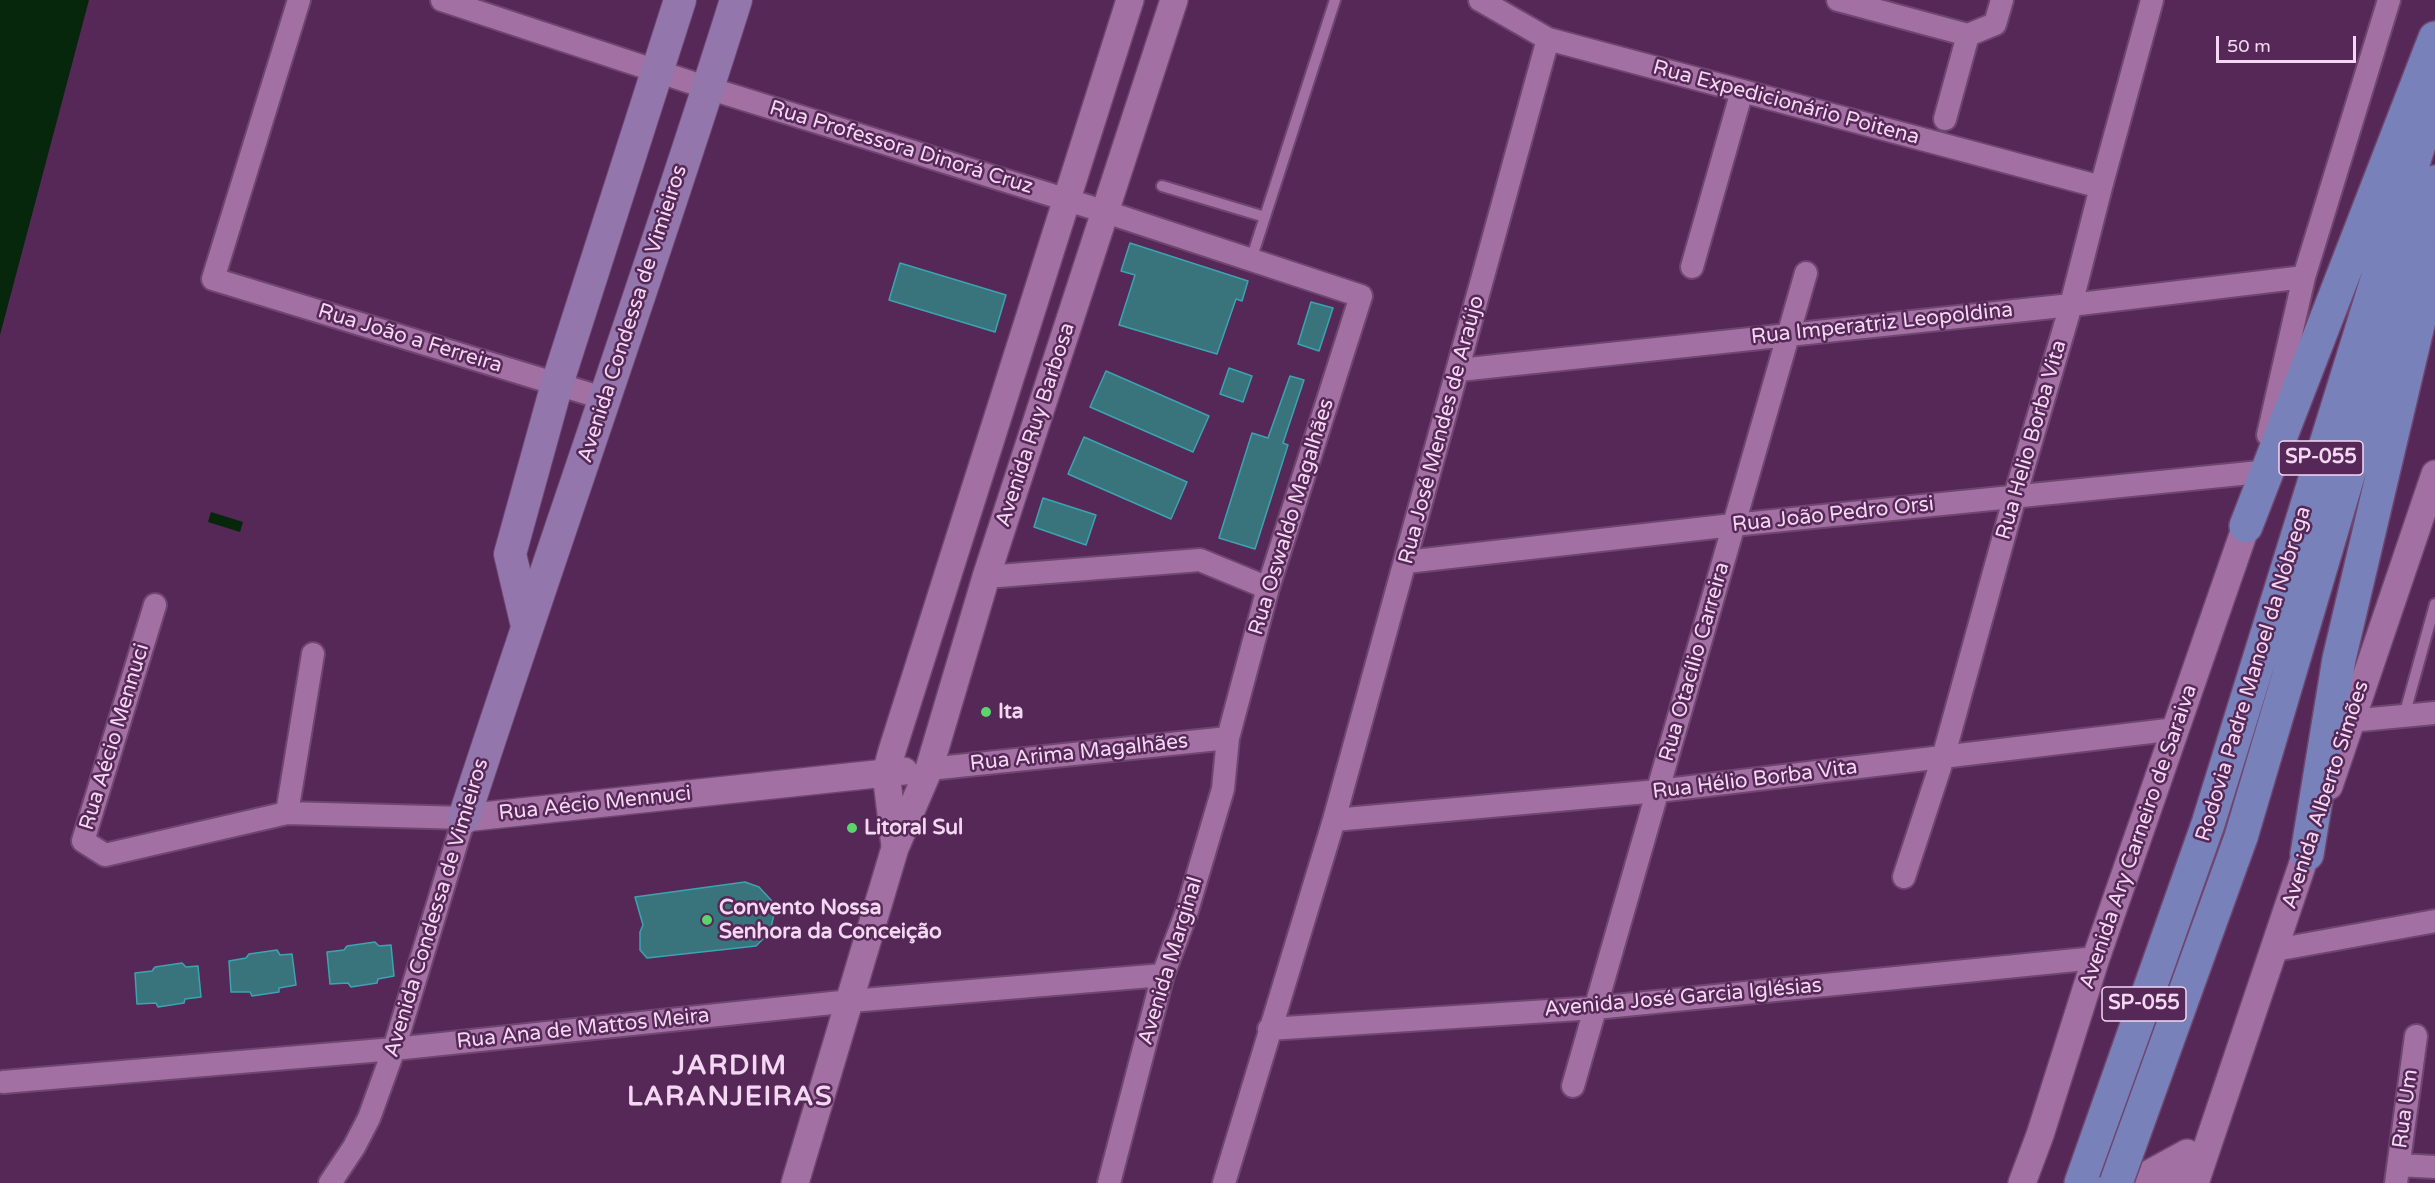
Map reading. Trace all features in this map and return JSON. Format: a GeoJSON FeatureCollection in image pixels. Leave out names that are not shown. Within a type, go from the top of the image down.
{"type":"FeatureCollection","features":[{"type":"Feature","properties":{"kind":"highway"},"geometry":{"type":"LineString","coordinates":[[2246,526],[2435,38]]}},
{"type":"Feature","properties":{"kind":"highway","name":"Rodovia Padre Manoel da Nóbrega"},"geometry":{"type":"LineString","coordinates":[[2080,1183],[2208,824],[2435,93]]}},
{"type":"Feature","properties":{"kind":"highway","name":"Rodovia Padre Manoel da Nóbrega"},"geometry":{"type":"LineString","coordinates":[[2126,1182],[2241,837],[2435,182]]}},
{"type":"Feature","properties":{"kind":"highway"},"geometry":{"type":"LineString","coordinates":[[2307,854],[2339,659],[2435,254]]}},
{"type":"Feature","properties":{"kind":"main road"},"geometry":{"type":"LineString","coordinates":[[527,626],[510,554],[557,384],[680,0]]}},
{"type":"Feature","properties":{"kind":"main road","name":"Avenida Condessa de Vimieiros"},"geometry":{"type":"LineString","coordinates":[[464,818],[527,626],[606,399],[736,0]]}},
{"type":"Feature","properties":{"kind":"street","name":"Rua João a Ferreira"},"geometry":{"type":"LineString","coordinates":[[299,0],[213,279],[606,399]]}},
{"type":"Feature","properties":{"kind":"street","name":"Rua Professora Dinorá Cruz"},"geometry":{"type":"LineString","coordinates":[[442,0],[487,7],[708,88],[1106,212],[1361,296]]}},
{"type":"Feature","properties":{"kind":"street","name":"Avenida Ruy Barbosa"},"geometry":{"type":"LineString","coordinates":[[895,848],[886,773],[1130,0]]}},
{"type":"Feature","properties":{"kind":"street","name":"Avenida Ruy Barbosa"},"geometry":{"type":"LineString","coordinates":[[795,1183],[895,848],[929,769],[986,577],[1174,0]]}},
{"type":"Feature","properties":{"kind":"street","name":"Rua Expedicionário Poitena"},"geometry":{"type":"LineString","coordinates":[[1480,0],[1548,39],[2101,187]]}},
{"type":"Feature","properties":{"kind":"street"},"geometry":{"type":"LineString","coordinates":[[1838,0],[1968,35],[1995,24],[2002,0]]}},
{"type":"Feature","properties":{"kind":"street","name":"Rua Helio Borba Vita"},"geometry":{"type":"LineString","coordinates":[[1904,877],[1943,758],[2015,496],[2071,305],[2152,0]]}},
{"type":"Feature","properties":{"kind":"street"},"geometry":{"type":"LineString","coordinates":[[2246,526],[2304,277],[2389,0]]}},
{"type":"Feature","properties":{"kind":"street"},"geometry":{"type":"LineString","coordinates":[[1945,119],[1968,35]]}},
{"type":"Feature","properties":{"kind":"street","name":"Rua José Mendes de Araújo"},"geometry":{"type":"LineString","coordinates":[[1269,1029],[1334,820],[1548,39]]}},
{"type":"Feature","properties":{"kind":"street"},"geometry":{"type":"LineString","coordinates":[[1692,267],[1742,91]]}},
{"type":"Feature","properties":{"kind":"street","name":"Rua Otacílio Carreira"},"geometry":{"type":"LineString","coordinates":[[1572,1086],[1806,273]]}},
{"type":"Feature","properties":{"kind":"street","name":"Rua Imperatriz Leopoldina"},"geometry":{"type":"LineString","coordinates":[[1459,370],[1789,333],[2071,305],[2304,277]]}},
{"type":"Feature","properties":{"kind":"street","name":"Rua Oswaldo Magalhães"},"geometry":{"type":"LineString","coordinates":[[1228,738],[1268,588],[1361,296]]}},
{"type":"Feature","properties":{"kind":"street","name":"Rua João Pedro Orsi"},"geometry":{"type":"LineString","coordinates":[[1406,562],[1733,525],[2260,472]]}},
{"type":"Feature","properties":{"kind":"street","name":"Avenida Alberto Simões"},"geometry":{"type":"LineString","coordinates":[[2196,1182],[2216,1116],[2275,950],[2350,721],[2435,474]]}},
{"type":"Feature","properties":{"kind":"street","name":"Avenida Ary Carneiro de Saraiva"},"geometry":{"type":"LineString","coordinates":[[2022,1183],[2040,1135],[2096,958],[2246,526]]}},
{"type":"Feature","properties":{"kind":"street"},"geometry":{"type":"LineString","coordinates":[[986,577],[1200,560],[1268,588]]}},
{"type":"Feature","properties":{"kind":"street","name":"Rua Aécio Mennuci"},"geometry":{"type":"LineString","coordinates":[[155,605],[83,841],[105,855],[287,813],[464,818],[929,769]]}},
{"type":"Feature","properties":{"kind":"street"},"geometry":{"type":"LineString","coordinates":[[287,813],[313,654]]}},
{"type":"Feature","properties":{"kind":"street"},"geometry":{"type":"LineString","coordinates":[[2350,721],[2435,712]]}},
{"type":"Feature","properties":{"kind":"street","name":"Rua Hélio Borba Vita"},"geometry":{"type":"LineString","coordinates":[[1334,820],[1658,791],[2176,729]]}},
{"type":"Feature","properties":{"kind":"street","name":"Rua Arima Magalhães"},"geometry":{"type":"LineString","coordinates":[[929,769],[1228,738]]}},
{"type":"Feature","properties":{"kind":"street","name":"Avenida Marginal"},"geometry":{"type":"LineString","coordinates":[[1109,1183],[1163,975],[1186,914],[1223,789],[1228,738]]}},
{"type":"Feature","properties":{"kind":"street","name":"Avenida Condessa de Vimieiros"},"geometry":{"type":"LineString","coordinates":[[330,1183],[354,1147],[369,1118],[394,1048],[464,818]]}},
{"type":"Feature","properties":{"kind":"street"},"geometry":{"type":"LineString","coordinates":[[2275,950],[2435,921]]}},
{"type":"Feature","properties":{"kind":"street","name":"Avenida José Garcia Iglésias"},"geometry":{"type":"LineString","coordinates":[[1269,1029],[1595,1008],[2096,958]]}},
{"type":"Feature","properties":{"kind":"street","name":"Rua Ana de Mattos Meira"},"geometry":{"type":"LineString","coordinates":[[3,1082],[394,1048],[851,1001],[1163,975]]}},
{"type":"Feature","properties":{"kind":"street"},"geometry":{"type":"LineString","coordinates":[[1224,1183],[1269,1029]]}},
{"type":"Feature","properties":{"kind":"street","name":"Rua Um"},"geometry":{"type":"LineString","coordinates":[[2398,1174],[2416,1036]]}},
{"type":"Feature","properties":{"kind":"street","name":"Avenida Alberto Simões"},"geometry":{"type":"LineString","coordinates":[[2167,1181],[2216,1116]]}},
{"type":"Feature","properties":{"kind":"street"},"geometry":{"type":"LineString","coordinates":[[2126,1182],[2187,1153]]}},
{"type":"Feature","properties":{"kind":"street"},"geometry":{"type":"LineString","coordinates":[[2398,1174],[2435,1167]]}},
{"type":"Feature","properties":{"kind":"street"},"geometry":{"type":"LineString","coordinates":[[2101,1183],[2196,1182]]}},
{"type":"Feature","properties":{"kind":"lane"},"geometry":{"type":"LineString","coordinates":[[1251,260],[1335,0]]}},
{"type":"Feature","properties":{"kind":"lane"},"geometry":{"type":"LineString","coordinates":[[1162,186],[1265,217]]}},
{"type":"Feature","properties":{"kind":"lane"},"geometry":{"type":"LineString","coordinates":[[2404,716],[2435,604]]}},
{"type":"Feature","properties":{"kind":"shaded area"},"geometry":{"type":"Polygon","coordinates":[[[0,0],[89,0],[0,335],[0,0]]]}},
{"type":"Feature","properties":{"kind":"shaded area"},"geometry":{"type":"Polygon","coordinates":[[[211,512],[243,522],[240,532],[208,522],[211,512]]]}},
{"type":"Feature","properties":{"kind":"building"},"geometry":{"type":"Polygon","coordinates":[[[1130,243],[1248,281],[1242,301],[1236,299],[1217,354],[1119,325],[1135,275],[1121,271],[1130,243]]]}},
{"type":"Feature","properties":{"kind":"building"},"geometry":{"type":"Polygon","coordinates":[[[900,263],[1006,295],[995,332],[889,300],[900,263]]]}},
{"type":"Feature","properties":{"kind":"building"},"geometry":{"type":"Polygon","coordinates":[[[1311,302],[1333,308],[1319,351],[1298,344],[1311,302]]]}},
{"type":"Feature","properties":{"kind":"building"},"geometry":{"type":"Polygon","coordinates":[[[1229,368],[1252,376],[1243,402],[1220,394],[1229,368]]]}},
{"type":"Feature","properties":{"kind":"building"},"geometry":{"type":"Polygon","coordinates":[[[1106,371],[1209,416],[1193,452],[1090,407],[1106,371]]]}},
{"type":"Feature","properties":{"kind":"building"},"geometry":{"type":"Polygon","coordinates":[[[1290,376],[1304,380],[1283,443],[1288,445],[1255,549],[1219,538],[1252,433],[1268,438],[1290,376]]]}},
{"type":"Feature","properties":{"kind":"building"},"geometry":{"type":"Polygon","coordinates":[[[1084,437],[1187,482],[1171,519],[1068,474],[1084,437]]]}},
{"type":"Feature","properties":{"kind":"building"},"geometry":{"type":"Polygon","coordinates":[[[1043,498],[1096,515],[1086,545],[1034,527],[1043,498]]]}},
{"type":"Feature","properties":{"kind":"building","name":"Convento Nossa Senhora da Conceição"},"geometry":{"type":"Polygon","coordinates":[[[745,882],[759,887],[771,900],[774,914],[770,932],[756,946],[647,958],[640,950],[640,932],[643,925],[635,897],[745,882]]]}},
{"type":"Feature","properties":{"kind":"building"},"geometry":{"type":"Polygon","coordinates":[[[375,942],[379,946],[391,945],[394,976],[378,979],[377,983],[351,987],[348,983],[330,984],[327,952],[375,942]]]}},
{"type":"Feature","properties":{"kind":"building"},"geometry":{"type":"Polygon","coordinates":[[[277,950],[280,955],[292,954],[296,985],[279,988],[279,992],[252,996],[250,992],[231,992],[229,961],[246,958],[249,954],[277,950]]]}},
{"type":"Feature","properties":{"kind":"building"},"geometry":{"type":"Polygon","coordinates":[[[182,963],[186,967],[198,966],[201,997],[185,999],[184,1003],[158,1007],[156,1003],[137,1004],[135,973],[182,963]]]}},
{"type":"Feature","properties":{"kind":"place","name":"Ita"},"geometry":{"type":"Point","coordinates":[986,712]}},
{"type":"Feature","properties":{"kind":"place","name":"Litoral Sul"},"geometry":{"type":"Point","coordinates":[852,828]}},
{"type":"Feature","properties":{"kind":"place","name":"Convento Nossa Senhora da Conceição"},"geometry":{"type":"Point","coordinates":[707,920]}},
{"type":"Feature","properties":{"kind":"district","name":"JARDIM LARANJEIRAS"},"geometry":{"type":"Point","coordinates":[730,1082]}}]}
